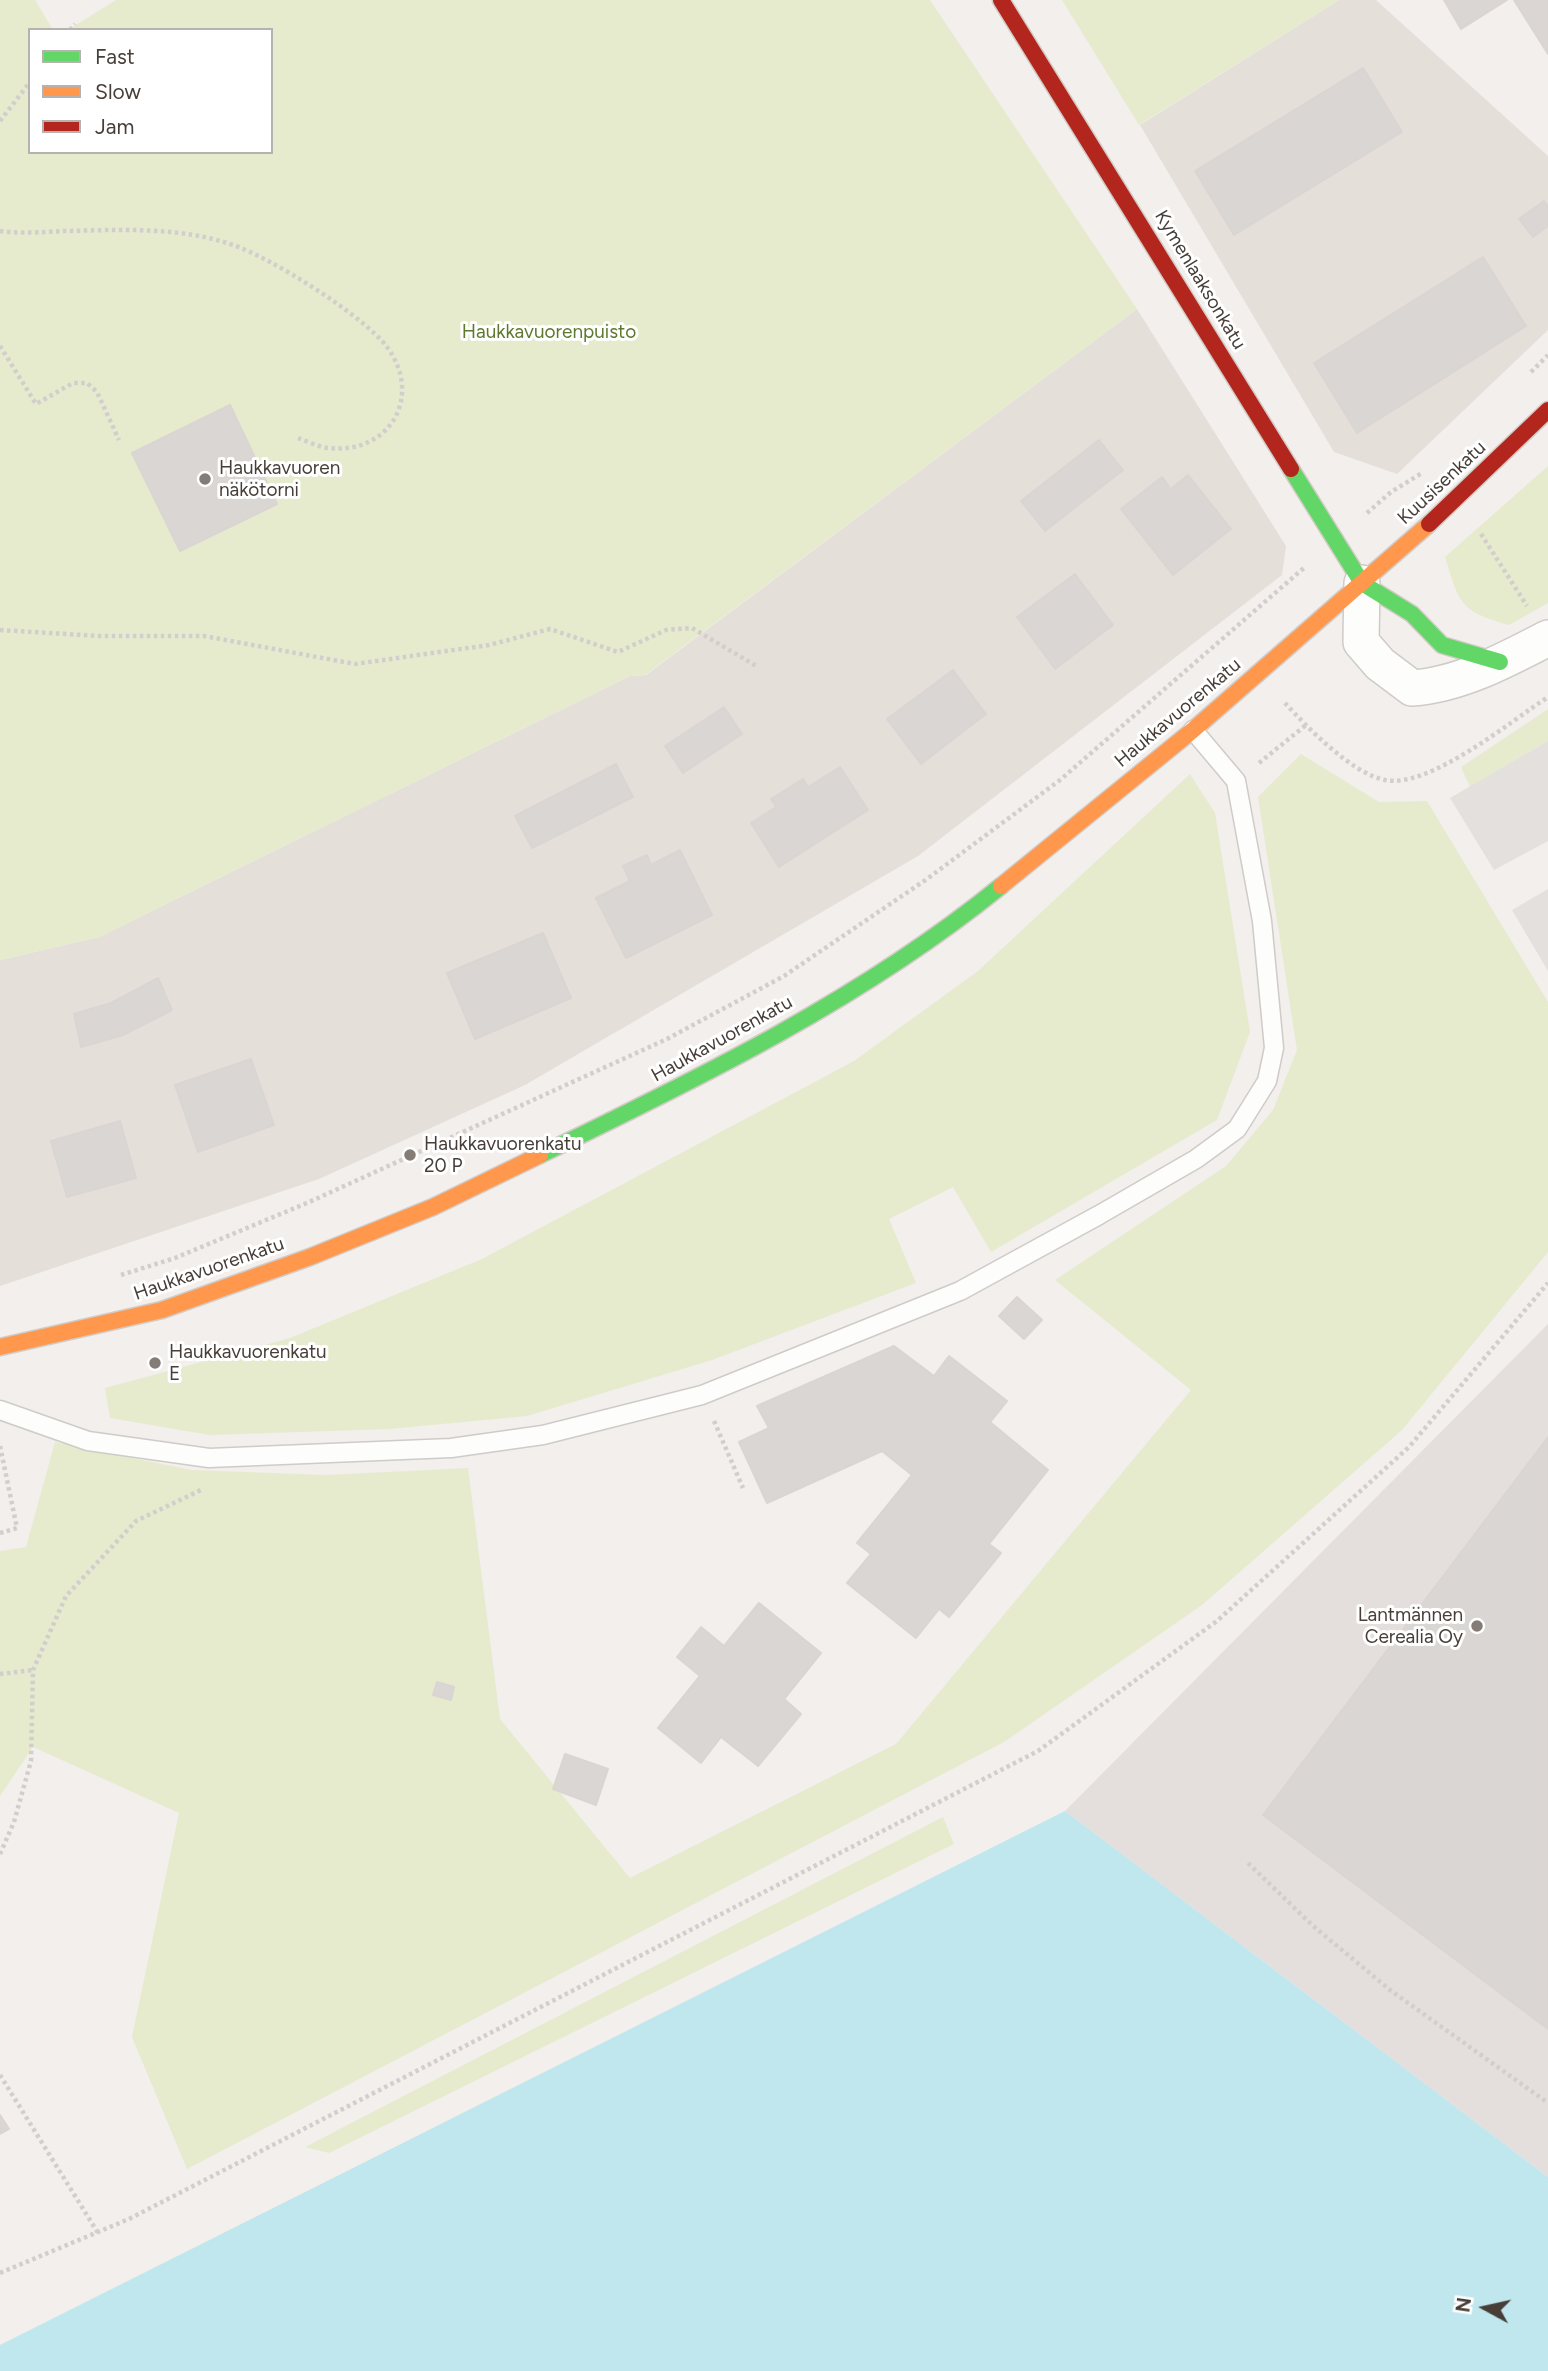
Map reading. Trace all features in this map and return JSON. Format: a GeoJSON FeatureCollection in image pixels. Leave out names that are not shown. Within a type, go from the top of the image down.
{"type":"FeatureCollection","features":[{"type":"Feature","properties":{"kind":"main road","name":"Kymenlaaksonkatu"},"geometry":{"type":"LineString","coordinates":[[1001,0],[1362,583]]}},
{"type":"Feature","properties":{"kind":"main road","name":"Kuusisenkatu"},"geometry":{"type":"LineString","coordinates":[[1362,583],[1456,501],[1548,410]]}},
{"type":"Feature","properties":{"kind":"main road"},"geometry":{"type":"LineString","coordinates":[[1362,583],[1412,614],[1442,645],[1500,662]]}},
{"type":"Feature","properties":{"kind":"main road","name":"Haukkavuorenkatu"},"geometry":{"type":"LineString","coordinates":[[0,1348],[162,1310],[310,1257],[433,1207],[669,1093],[823,1008],[947,930],[1193,730],[1362,583]]}},
{"type":"Feature","properties":{"kind":"street"},"geometry":{"type":"LineString","coordinates":[[1362,583],[1361,642],[1380,664],[1412,688],[1433,687],[1500,662],[1548,638]]}},
{"type":"Feature","properties":{"kind":"lane"},"geometry":{"type":"LineString","coordinates":[[0,1410],[88,1441],[209,1458],[451,1448],[543,1435],[702,1395],[960,1291],[1100,1215],[1196,1159],[1237,1129],[1267,1081],[1274,1048],[1262,921],[1236,781],[1193,730]]}},
{"type":"Feature","properties":{"kind":"path"},"geometry":{"type":"LineString","coordinates":[[71,28],[75,23]]}},
{"type":"Feature","properties":{"kind":"path"},"geometry":{"type":"LineString","coordinates":[[0,121],[28,85]]}},
{"type":"Feature","properties":{"kind":"path"},"geometry":{"type":"LineString","coordinates":[[0,232],[180,232],[234,245],[307,284],[355,318],[387,347],[404,382],[396,420],[374,439],[349,447],[326,448],[298,438]]}},
{"type":"Feature","properties":{"kind":"path"},"geometry":{"type":"LineString","coordinates":[[1,349],[36,404],[73,383],[87,383],[97,392],[119,440]]}},
{"type":"Feature","properties":{"kind":"path"},"geometry":{"type":"LineString","coordinates":[[1525,377],[1548,355]]}},
{"type":"Feature","properties":{"kind":"path"},"geometry":{"type":"LineString","coordinates":[[111,1278],[175,1258],[307,1203],[667,1039],[784,976],[927,879],[1060,780],[1391,492],[1430,469],[1476,526],[1548,638]]}},
{"type":"Feature","properties":{"kind":"path"},"geometry":{"type":"LineString","coordinates":[[0,630],[99,636],[204,636],[355,664],[489,645],[550,629],[618,652],[666,630],[692,628],[758,667]]}},
{"type":"Feature","properties":{"kind":"path"},"geometry":{"type":"LineString","coordinates":[[1228,635],[1306,725],[1366,774],[1386,781],[1410,782],[1447,763],[1548,697]]}},
{"type":"Feature","properties":{"kind":"path"},"geometry":{"type":"LineString","coordinates":[[1236,781],[1306,725]]}},
{"type":"Feature","properties":{"kind":"path"},"geometry":{"type":"LineString","coordinates":[[0,2273],[98,2233],[1038,1751],[1217,1621],[1409,1447],[1548,1283]]}},
{"type":"Feature","properties":{"kind":"path"},"geometry":{"type":"LineString","coordinates":[[702,1395],[743,1488]]}},
{"type":"Feature","properties":{"kind":"path"},"geometry":{"type":"LineString","coordinates":[[0,1446],[17,1528],[0,1533]]}},
{"type":"Feature","properties":{"kind":"path"},"geometry":{"type":"LineString","coordinates":[[0,1854],[14,1822],[31,1761],[33,1670],[66,1596],[136,1521],[213,1486]]}},
{"type":"Feature","properties":{"kind":"path"},"geometry":{"type":"LineString","coordinates":[[0,1674],[33,1670]]}},
{"type":"Feature","properties":{"kind":"path"},"geometry":{"type":"LineString","coordinates":[[1248,1863],[1312,1925],[1390,1990],[1548,2103]]}},
{"type":"Feature","properties":{"kind":"path"},"geometry":{"type":"LineString","coordinates":[[0,2075],[98,2233]]}},
{"type":"Feature","properties":{"kind":"shaded area"},"geometry":{"type":"Polygon","coordinates":[[[1339,0],[1376,0],[1548,156],[1548,330],[1397,474],[1334,452],[1140,125],[1339,0]]]}},
{"type":"Feature","properties":{"kind":"shaded area"},"geometry":{"type":"Polygon","coordinates":[[[1137,309],[1286,546],[1282,575],[918,856],[525,1085],[319,1179],[0,1286],[0,960],[99,937],[630,676],[646,675],[1137,309]]]}},
{"type":"Feature","properties":{"kind":"shaded area"},"geometry":{"type":"Polygon","coordinates":[[[1548,741],[1548,841],[1494,870],[1450,798],[1548,741]]]}},
{"type":"Feature","properties":{"kind":"shaded area"},"geometry":{"type":"Polygon","coordinates":[[[1548,889],[1548,971],[1512,910],[1548,889]]]}},
{"type":"Feature","properties":{"kind":"shaded area"},"geometry":{"type":"Polygon","coordinates":[[[1548,1324],[1548,2177],[1065,1811],[1548,1324]]]}},
{"type":"Feature","properties":{"kind":"green space","name":"Haukkavuorenpuisto"},"geometry":{"type":"Polygon","coordinates":[[[0,0],[35,0],[52,28],[28,28],[28,154],[273,154],[273,28],[71,28],[116,0],[930,0],[1137,309],[645,675],[630,676],[99,937],[0,960],[0,0]]]}},
{"type":"Feature","properties":{"kind":"green space"},"geometry":{"type":"Polygon","coordinates":[[[1062,0],[1339,0],[1139,125],[1062,0]]]}},
{"type":"Feature","properties":{"kind":"green space"},"geometry":{"type":"Polygon","coordinates":[[[1548,466],[1548,603],[1509,625],[1480,615],[1464,604],[1459,596],[1445,557],[1548,466]]]}},
{"type":"Feature","properties":{"kind":"green space"},"geometry":{"type":"Polygon","coordinates":[[[1548,709],[1548,741],[1470,787],[1461,767],[1548,709]]]}},
{"type":"Feature","properties":{"kind":"green space"},"geometry":{"type":"Polygon","coordinates":[[[1301,754],[1379,802],[1427,801],[1548,1002],[1548,1252],[1402,1430],[1202,1605],[1004,1742],[187,2169],[132,2037],[179,1813],[33,1747],[0,1796],[0,1551],[26,1547],[55,1442],[191,1470],[327,1475],[468,1468],[500,1719],[630,1878],[896,1744],[1191,1390],[1055,1280],[1226,1166],[1273,1110],[1297,1050],[1258,797],[1301,754]]]}},
{"type":"Feature","properties":{"kind":"green space"},"geometry":{"type":"Polygon","coordinates":[[[1190,774],[1215,813],[1250,1032],[1217,1120],[991,1252],[953,1187],[889,1219],[916,1283],[712,1360],[527,1416],[389,1429],[210,1435],[110,1418],[105,1388],[290,1338],[482,1259],[854,1061],[978,971],[1190,774]]]}},
{"type":"Feature","properties":{"kind":"green space"},"geometry":{"type":"Polygon","coordinates":[[[943,1817],[954,1844],[329,2153],[305,2147],[943,1817]]]}},
{"type":"Feature","properties":{"kind":"water"},"geometry":{"type":"Polygon","coordinates":[[[1065,1811],[1548,2177],[1548,2371],[0,2371],[0,2345],[1065,1811]]]}},
{"type":"Feature","properties":{"kind":"building"},"geometry":{"type":"Polygon","coordinates":[[[1444,0],[1507,0],[1461,29],[1444,0]]]}},
{"type":"Feature","properties":{"kind":"building"},"geometry":{"type":"Polygon","coordinates":[[[1514,0],[1548,0],[1548,54],[1514,0]]]}},
{"type":"Feature","properties":{"kind":"building"},"geometry":{"type":"Polygon","coordinates":[[[1363,68],[1402,132],[1234,235],[1195,171],[1363,68]]]}},
{"type":"Feature","properties":{"kind":"building"},"geometry":{"type":"Polygon","coordinates":[[[1544,201],[1548,206],[1548,226],[1533,237],[1519,219],[1544,201]]]}},
{"type":"Feature","properties":{"kind":"building"},"geometry":{"type":"Polygon","coordinates":[[[1483,257],[1526,326],[1357,433],[1314,363],[1483,257]]]}},
{"type":"Feature","properties":{"kind":"building","name":"Haukkavuoren näkötorni"},"geometry":{"type":"Polygon","coordinates":[[[230,405],[277,504],[180,551],[132,453],[230,405]]]}},
{"type":"Feature","properties":{"kind":"building"},"geometry":{"type":"Polygon","coordinates":[[[1099,440],[1123,470],[1045,531],[1021,501],[1099,440]]]}},
{"type":"Feature","properties":{"kind":"building"},"geometry":{"type":"Polygon","coordinates":[[[1188,475],[1231,529],[1173,575],[1121,509],[1162,477],[1171,489],[1188,475]]]}},
{"type":"Feature","properties":{"kind":"building"},"geometry":{"type":"Polygon","coordinates":[[[1075,574],[1113,625],[1055,669],[1017,617],[1075,574]]]}},
{"type":"Feature","properties":{"kind":"building"},"geometry":{"type":"Polygon","coordinates":[[[953,670],[986,714],[921,764],[887,719],[953,670]]]}},
{"type":"Feature","properties":{"kind":"building"},"geometry":{"type":"Polygon","coordinates":[[[724,707],[742,734],[683,773],[665,746],[724,707]]]}},
{"type":"Feature","properties":{"kind":"building"},"geometry":{"type":"Polygon","coordinates":[[[616,764],[633,797],[532,848],[515,816],[616,764]]]}},
{"type":"Feature","properties":{"kind":"building"},"geometry":{"type":"Polygon","coordinates":[[[840,767],[868,810],[779,867],[751,823],[776,807],[771,799],[803,779],[808,787],[840,767]]]}},
{"type":"Feature","properties":{"kind":"building"},"geometry":{"type":"Polygon","coordinates":[[[680,850],[712,915],[626,958],[596,898],[630,881],[623,866],[647,855],[651,865],[680,850]]]}},
{"type":"Feature","properties":{"kind":"building"},"geometry":{"type":"Polygon","coordinates":[[[543,933],[571,998],[475,1039],[447,973],[543,933]]]}},
{"type":"Feature","properties":{"kind":"building"},"geometry":{"type":"Polygon","coordinates":[[[158,978],[172,1010],[123,1035],[81,1047],[74,1014],[111,1003],[158,978]]]}},
{"type":"Feature","properties":{"kind":"building"},"geometry":{"type":"Polygon","coordinates":[[[251,1059],[274,1125],[198,1152],[175,1085],[251,1059]]]}},
{"type":"Feature","properties":{"kind":"building"},"geometry":{"type":"Polygon","coordinates":[[[120,1121],[136,1178],[67,1197],[51,1141],[120,1121]]]}},
{"type":"Feature","properties":{"kind":"building"},"geometry":{"type":"Polygon","coordinates":[[[1017,1297],[1042,1320],[1024,1339],[999,1316],[1017,1297]]]}},
{"type":"Feature","properties":{"kind":"building"},"geometry":{"type":"Polygon","coordinates":[[[894,1346],[934,1376],[949,1356],[1007,1401],[990,1422],[1048,1470],[989,1544],[1001,1553],[949,1617],[939,1609],[916,1638],[847,1583],[871,1554],[857,1543],[912,1475],[882,1451],[767,1503],[739,1442],[769,1428],[757,1406],[894,1346]]]}},
{"type":"Feature","properties":{"kind":"building","name":"Lantmännen Cerealia Oy"},"geometry":{"type":"Polygon","coordinates":[[[1548,1437],[1548,2029],[1263,1815],[1548,1437]]]}},
{"type":"Feature","properties":{"kind":"building"},"geometry":{"type":"Polygon","coordinates":[[[759,1603],[821,1653],[784,1699],[801,1714],[758,1766],[721,1737],[701,1763],[658,1728],[700,1676],[677,1657],[701,1627],[724,1646],[759,1603]]]}},
{"type":"Feature","properties":{"kind":"building"},"geometry":{"type":"Polygon","coordinates":[[[437,1682],[454,1687],[451,1700],[433,1695],[437,1682]]]}},
{"type":"Feature","properties":{"kind":"building"},"geometry":{"type":"Polygon","coordinates":[[[565,1754],[608,1769],[596,1805],[553,1789],[565,1754]]]}},
{"type":"Feature","properties":{"kind":"building"},"geometry":{"type":"Polygon","coordinates":[[[0,2115],[9,2129],[0,2134],[0,2115]]]}},
{"type":"Feature","properties":{"kind":"traffic: fast"},"geometry":{"type":"LineString","coordinates":[[1291,469],[1362,583],[1412,614],[1442,645],[1500,662]]}},
{"type":"Feature","properties":{"kind":"traffic: fast"},"geometry":{"type":"LineString","coordinates":[[540,1155],[779,1034],[893,964],[948,927],[1001,886]]}},
{"type":"Feature","properties":{"kind":"traffic: slow"},"geometry":{"type":"LineString","coordinates":[[1001,886],[1193,730],[1429,524]]}},
{"type":"Feature","properties":{"kind":"traffic: slow"},"geometry":{"type":"LineString","coordinates":[[0,1347],[162,1310],[310,1257],[433,1207],[540,1155]]}},
{"type":"Feature","properties":{"kind":"traffic: jam"},"geometry":{"type":"LineString","coordinates":[[1001,0],[1291,469]]}},
{"type":"Feature","properties":{"kind":"traffic: jam"},"geometry":{"type":"LineString","coordinates":[[1429,524],[1548,410]]}},
{"type":"Feature","properties":{"kind":"place","name":"Haukkavuoren näkötorni"},"geometry":{"type":"Point","coordinates":[205,479]}},
{"type":"Feature","properties":{"kind":"place","name":"Haukkavuorenkatu 20 P"},"geometry":{"type":"Point","coordinates":[410,1155]}},
{"type":"Feature","properties":{"kind":"place","name":"Haukkavuorenkatu E"},"geometry":{"type":"Point","coordinates":[155,1363]}},
{"type":"Feature","properties":{"kind":"place","name":"Lantmännen Cerealia Oy"},"geometry":{"type":"Point","coordinates":[1477,1626]}}]}
